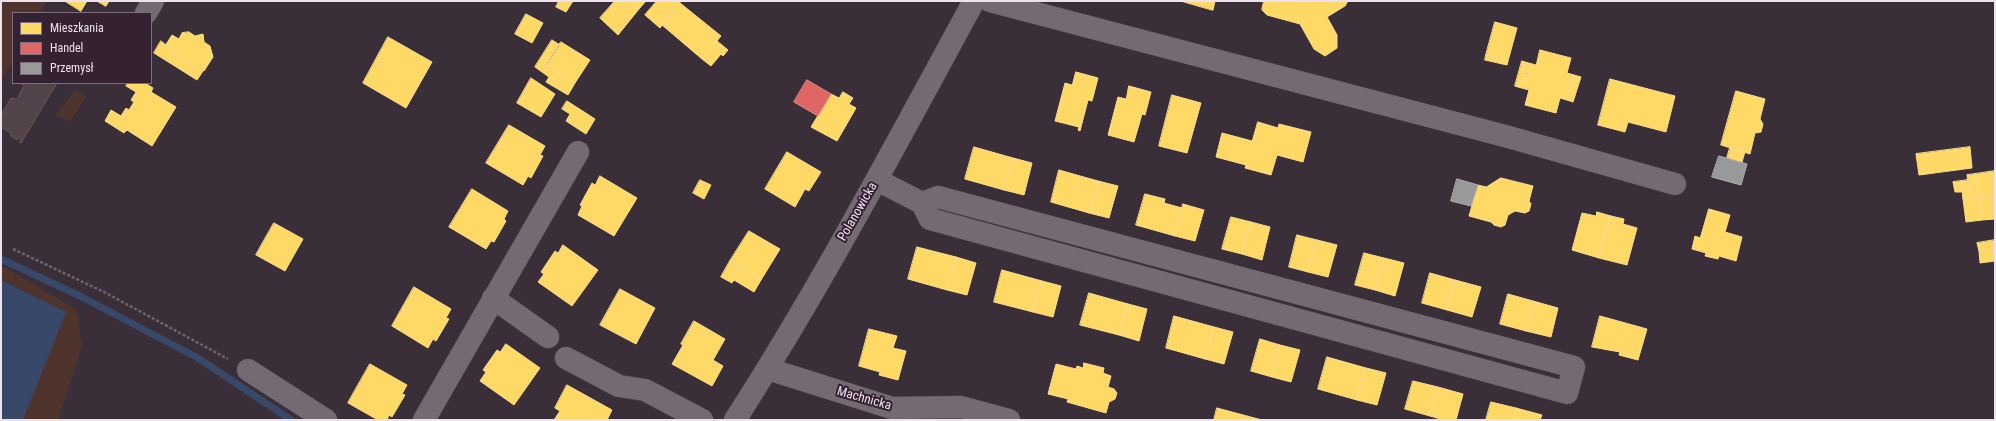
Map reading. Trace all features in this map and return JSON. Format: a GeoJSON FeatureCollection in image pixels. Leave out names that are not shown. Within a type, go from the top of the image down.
{"type":"FeatureCollection","features":[{"type":"Feature","properties":{"kind":"street"},"geometry":{"type":"LineString","coordinates":[[147,12],[153,1]]}},
{"type":"Feature","properties":{"kind":"street","name":"Polanowicka"},"geometry":{"type":"LineString","coordinates":[[735,420],[768,369],[877,180],[974,1]]}},
{"type":"Feature","properties":{"kind":"street"},"geometry":{"type":"LineString","coordinates":[[990,1],[1489,132],[1675,184]]}},
{"type":"Feature","properties":{"kind":"street"},"geometry":{"type":"LineString","coordinates":[[424,420],[578,152]]}},
{"type":"Feature","properties":{"kind":"street"},"geometry":{"type":"LineString","coordinates":[[877,180],[922,203],[930,219],[1567,393],[1574,368],[938,198],[922,203]]}},
{"type":"Feature","properties":{"kind":"street"},"geometry":{"type":"LineString","coordinates":[[493,298],[548,337]]}},
{"type":"Feature","properties":{"kind":"street"},"geometry":{"type":"LineString","coordinates":[[566,358],[619,386],[645,390],[702,420]]}},
{"type":"Feature","properties":{"kind":"street","name":"Machnicka"},"geometry":{"type":"LineString","coordinates":[[768,369],[892,408],[961,407],[1009,420]]}},
{"type":"Feature","properties":{"kind":"street"},"geometry":{"type":"LineString","coordinates":[[248,370],[326,420]]}},
{"type":"Feature","properties":{"kind":"path"},"geometry":{"type":"LineString","coordinates":[[13,249],[104,292],[248,370]]}},
{"type":"Feature","properties":{"kind":"shaded area"},"geometry":{"type":"Polygon","coordinates":[[[1,1],[47,1],[41,12],[12,12],[12,63],[1,81],[1,1]]]}},
{"type":"Feature","properties":{"kind":"shaded area"},"geometry":{"type":"Polygon","coordinates":[[[75,90],[86,96],[70,122],[56,115],[75,90]]]}},
{"type":"Feature","properties":{"kind":"shaded area"},"geometry":{"type":"Polygon","coordinates":[[[1,265],[77,310],[82,346],[58,420],[23,420],[65,312],[1,280],[1,265]]]}},
{"type":"Feature","properties":{"kind":"water"},"geometry":{"type":"Polygon","coordinates":[[[1,280],[66,312],[23,420],[1,420],[1,280]]]}},
{"type":"Feature","properties":{"kind":"building: Mieszkania"},"geometry":{"type":"Polygon","coordinates":[[[65,1],[87,1],[81,11],[65,1]]]}},
{"type":"Feature","properties":{"kind":"building: Mieszkania"},"geometry":{"type":"Polygon","coordinates":[[[97,1],[109,1],[106,6],[97,1]]]}},
{"type":"Feature","properties":{"kind":"building: Mieszkania"},"geometry":{"type":"Polygon","coordinates":[[[559,1],[573,1],[566,12],[556,7],[559,1]]]}},
{"type":"Feature","properties":{"kind":"building: Mieszkania"},"geometry":{"type":"Polygon","coordinates":[[[615,1],[630,1],[639,9],[618,35],[600,18],[615,1]]]}},
{"type":"Feature","properties":{"kind":"building: Mieszkania"},"geometry":{"type":"Polygon","coordinates":[[[630,1],[646,1],[639,9],[630,1]]]}},
{"type":"Feature","properties":{"kind":"building: Mieszkania"},"geometry":{"type":"Polygon","coordinates":[[[657,1],[681,1],[660,28],[645,15],[657,1]]]}},
{"type":"Feature","properties":{"kind":"building: Mieszkania"},"geometry":{"type":"Polygon","coordinates":[[[1181,1],[1215,1],[1213,10],[1181,1]]]}},
{"type":"Feature","properties":{"kind":"building: Mieszkania"},"geometry":{"type":"Polygon","coordinates":[[[1264,1],[1348,1],[1345,6],[1327,17],[1337,35],[1337,48],[1325,56],[1314,49],[1300,24],[1267,15],[1262,10],[1264,1]]]}},
{"type":"Feature","properties":{"kind":"building: Mieszkania"},"geometry":{"type":"Polygon","coordinates":[[[680,3],[721,36],[702,59],[662,25],[680,3]]]}},
{"type":"Feature","properties":{"kind":"building: Mieszkania"},"geometry":{"type":"Polygon","coordinates":[[[526,14],[543,23],[532,43],[515,34],[526,14]]]}},
{"type":"Feature","properties":{"kind":"building: Mieszkania"},"geometry":{"type":"Polygon","coordinates":[[[1495,22],[1517,28],[1508,61],[1486,55],[1495,22]]]}},
{"type":"Feature","properties":{"kind":"building: Mieszkania"},"geometry":{"type":"Polygon","coordinates":[[[189,32],[195,36],[203,34],[204,42],[210,46],[213,57],[204,71],[165,46],[172,35],[179,39],[182,33],[189,32]]]}},
{"type":"Feature","properties":{"kind":"building: Mieszkania"},"geometry":{"type":"Polygon","coordinates":[[[388,37],[432,62],[406,108],[363,83],[388,37]]]}},
{"type":"Feature","properties":{"kind":"building: Mieszkania"},"geometry":{"type":"Polygon","coordinates":[[[552,40],[560,45],[542,72],[535,67],[552,40]]]}},
{"type":"Feature","properties":{"kind":"building: Mieszkania"},"geometry":{"type":"Polygon","coordinates":[[[161,41],[166,45],[165,46],[203,71],[197,80],[154,53],[161,41]]]}},
{"type":"Feature","properties":{"kind":"building: Mieszkania"},"geometry":{"type":"Polygon","coordinates":[[[717,41],[728,50],[723,56],[721,54],[711,66],[702,59],[717,41]]]}},
{"type":"Feature","properties":{"kind":"building: Mieszkania"},"geometry":{"type":"Polygon","coordinates":[[[561,42],[590,60],[575,83],[546,65],[561,42]]]}},
{"type":"Feature","properties":{"kind":"building: Mieszkania"},"geometry":{"type":"Polygon","coordinates":[[[1540,50],[1571,58],[1567,73],[1574,75],[1567,100],[1560,98],[1556,113],[1525,105],[1529,90],[1518,87],[1520,81],[1526,79],[1527,71],[1523,68],[1525,62],[1536,65],[1540,50]]]}},
{"type":"Feature","properties":{"kind":"building: Mieszkania"},"geometry":{"type":"Polygon","coordinates":[[[1486,55],[1508,61],[1507,65],[1485,60],[1486,55]]]}},
{"type":"Feature","properties":{"kind":"building: Mieszkania"},"geometry":{"type":"Polygon","coordinates":[[[1522,61],[1525,62],[1523,68],[1528,73],[1526,79],[1520,81],[1518,87],[1515,86],[1522,61]]]}},
{"type":"Feature","properties":{"kind":"building: Mieszkania"},"geometry":{"type":"Polygon","coordinates":[[[546,65],[575,83],[568,95],[546,82],[549,77],[542,72],[546,65]]]}},
{"type":"Feature","properties":{"kind":"building: Mieszkania"},"geometry":{"type":"Polygon","coordinates":[[[1076,72],[1098,78],[1092,101],[1088,100],[1080,131],[1078,130],[1079,127],[1055,121],[1065,83],[1072,85],[1076,72]]]}},
{"type":"Feature","properties":{"kind":"building: Mieszkania"},"geometry":{"type":"Polygon","coordinates":[[[1574,75],[1581,77],[1573,102],[1567,100],[1574,75]]]}},
{"type":"Feature","properties":{"kind":"building: Mieszkania"},"geometry":{"type":"Polygon","coordinates":[[[531,78],[555,94],[541,117],[517,103],[531,78]]]}},
{"type":"Feature","properties":{"kind":"building: Mieszkania"},"geometry":{"type":"Polygon","coordinates":[[[1610,79],[1675,96],[1666,132],[1628,122],[1625,132],[1598,125],[1610,79]]]}},
{"type":"Feature","properties":{"kind":"building: Mieszkania"},"geometry":{"type":"Polygon","coordinates":[[[127,84],[147,84],[153,88],[151,92],[176,107],[152,146],[127,130],[124,133],[105,121],[111,110],[121,116],[126,108],[129,110],[134,102],[131,100],[136,92],[126,86],[127,84]]]}},
{"type":"Feature","properties":{"kind":"building: Mieszkania"},"geometry":{"type":"Polygon","coordinates":[[[1129,86],[1151,92],[1145,115],[1142,114],[1134,142],[1108,135],[1118,97],[1126,99],[1129,86]]]}},
{"type":"Feature","properties":{"kind":"building: Mieszkania"},"geometry":{"type":"Polygon","coordinates":[[[1736,91],[1765,99],[1760,119],[1763,124],[1761,132],[1755,133],[1750,154],[1721,145],[1736,91]]]}},
{"type":"Feature","properties":{"kind":"building: Mieszkania"},"geometry":{"type":"Polygon","coordinates":[[[843,92],[853,98],[849,104],[856,108],[837,141],[811,127],[831,94],[839,98],[843,92]]]}},
{"type":"Feature","properties":{"kind":"building: Mieszkania"},"geometry":{"type":"Polygon","coordinates":[[[1172,95],[1201,103],[1187,153],[1159,146],[1172,95]]]}},
{"type":"Feature","properties":{"kind":"building: Mieszkania"},"geometry":{"type":"Polygon","coordinates":[[[567,101],[595,119],[586,134],[566,121],[570,114],[562,109],[567,101]]]}},
{"type":"Feature","properties":{"kind":"building: Mieszkania"},"geometry":{"type":"Polygon","coordinates":[[[1258,122],[1278,128],[1279,124],[1311,132],[1303,162],[1277,155],[1271,175],[1245,168],[1246,165],[1216,157],[1222,133],[1252,141],[1258,122]]]}},
{"type":"Feature","properties":{"kind":"building: Mieszkania"},"geometry":{"type":"Polygon","coordinates":[[[509,125],[545,146],[540,155],[543,156],[531,178],[528,176],[523,185],[486,163],[509,125]]]}},
{"type":"Feature","properties":{"kind":"building: Mieszkania"},"geometry":{"type":"Polygon","coordinates":[[[974,147],[1013,158],[1004,190],[965,179],[974,147]]]}},
{"type":"Feature","properties":{"kind":"building: Mieszkania"},"geometry":{"type":"Polygon","coordinates":[[[1970,147],[1972,168],[1919,175],[1916,154],[1970,147]]]}},
{"type":"Feature","properties":{"kind":"building: Mieszkania"},"geometry":{"type":"Polygon","coordinates":[[[1730,148],[1745,152],[1742,162],[1727,158],[1730,148]]]}},
{"type":"Feature","properties":{"kind":"building: Mieszkania"},"geometry":{"type":"Polygon","coordinates":[[[787,152],[821,172],[809,191],[805,189],[795,207],[765,189],[787,152]]]}},
{"type":"Feature","properties":{"kind":"building: Mieszkania"},"geometry":{"type":"Polygon","coordinates":[[[1013,158],[1032,163],[1024,195],[1004,190],[1013,158]]]}},
{"type":"Feature","properties":{"kind":"building: Mieszkania"},"geometry":{"type":"Polygon","coordinates":[[[1059,170],[1098,181],[1089,213],[1051,202],[1059,170]]]}},
{"type":"Feature","properties":{"kind":"building: Mieszkania"},"geometry":{"type":"Polygon","coordinates":[[[1995,171],[1995,196],[1979,197],[1975,174],[1995,171]]]}},
{"type":"Feature","properties":{"kind":"building: Mieszkania"},"geometry":{"type":"Polygon","coordinates":[[[1975,174],[1979,197],[1970,198],[1967,175],[1975,174]]]}},
{"type":"Feature","properties":{"kind":"building: Mieszkania"},"geometry":{"type":"Polygon","coordinates":[[[600,176],[637,198],[614,236],[578,215],[582,206],[580,205],[592,183],[595,185],[600,176]]]}},
{"type":"Feature","properties":{"kind":"building: Mieszkania"},"geometry":{"type":"Polygon","coordinates":[[[1501,178],[1533,186],[1529,201],[1531,204],[1529,211],[1525,213],[1515,211],[1508,215],[1505,225],[1501,227],[1494,225],[1491,222],[1469,216],[1478,185],[1486,187],[1501,178]]]}},
{"type":"Feature","properties":{"kind":"building: Mieszkania"},"geometry":{"type":"Polygon","coordinates":[[[700,180],[711,185],[704,199],[693,193],[700,180]]]}},
{"type":"Feature","properties":{"kind":"building: Mieszkania"},"geometry":{"type":"Polygon","coordinates":[[[1968,180],[1970,198],[1963,199],[1961,181],[1968,180]]]}},
{"type":"Feature","properties":{"kind":"building: Mieszkania"},"geometry":{"type":"Polygon","coordinates":[[[1098,181],[1118,186],[1109,218],[1089,213],[1098,181]]]}},
{"type":"Feature","properties":{"kind":"building: Mieszkania"},"geometry":{"type":"Polygon","coordinates":[[[1961,181],[1962,192],[1955,192],[1953,182],[1961,181]]]}},
{"type":"Feature","properties":{"kind":"building: Mieszkania"},"geometry":{"type":"Polygon","coordinates":[[[472,189],[508,211],[504,219],[506,221],[494,242],[491,241],[486,249],[449,227],[472,189]]]}},
{"type":"Feature","properties":{"kind":"building: Mieszkania"},"geometry":{"type":"Polygon","coordinates":[[[1145,194],[1165,199],[1164,203],[1182,208],[1175,236],[1136,225],[1145,194]]]}},
{"type":"Feature","properties":{"kind":"building: Mieszkania"},"geometry":{"type":"Polygon","coordinates":[[[1995,196],[1995,219],[1982,220],[1979,197],[1995,196]]]}},
{"type":"Feature","properties":{"kind":"building: Mieszkania"},"geometry":{"type":"Polygon","coordinates":[[[1979,197],[1982,220],[1966,222],[1963,199],[1979,197]]]}},
{"type":"Feature","properties":{"kind":"building: Mieszkania"},"geometry":{"type":"Polygon","coordinates":[[[1183,204],[1204,210],[1195,241],[1175,236],[1183,204]]]}},
{"type":"Feature","properties":{"kind":"building: Mieszkania"},"geometry":{"type":"Polygon","coordinates":[[[1709,209],[1730,215],[1725,232],[1742,237],[1736,261],[1719,256],[1718,259],[1705,256],[1706,253],[1692,249],[1695,236],[1700,238],[1709,209]]]}},
{"type":"Feature","properties":{"kind":"building: Mieszkania"},"geometry":{"type":"Polygon","coordinates":[[[1597,212],[1611,216],[1599,258],[1572,250],[1582,213],[1596,216],[1597,212]]]}},
{"type":"Feature","properties":{"kind":"building: Mieszkania"},"geometry":{"type":"Polygon","coordinates":[[[1611,216],[1624,219],[1623,224],[1637,228],[1627,265],[1599,258],[1611,216]]]}},
{"type":"Feature","properties":{"kind":"building: Mieszkania"},"geometry":{"type":"Polygon","coordinates":[[[1231,217],[1251,222],[1242,254],[1222,249],[1231,217]]]}},
{"type":"Feature","properties":{"kind":"building: Mieszkania"},"geometry":{"type":"Polygon","coordinates":[[[1251,222],[1270,227],[1262,260],[1242,254],[1251,222]]]}},
{"type":"Feature","properties":{"kind":"building: Mieszkania"},"geometry":{"type":"Polygon","coordinates":[[[274,223],[303,239],[285,271],[256,255],[274,223]]]}},
{"type":"Feature","properties":{"kind":"building: Mieszkania"},"geometry":{"type":"Polygon","coordinates":[[[749,231],[780,249],[761,280],[730,261],[749,231]]]}},
{"type":"Feature","properties":{"kind":"building: Mieszkania"},"geometry":{"type":"Polygon","coordinates":[[[1297,235],[1317,240],[1308,272],[1289,267],[1297,235]]]}},
{"type":"Feature","properties":{"kind":"building: Mieszkania"},"geometry":{"type":"Polygon","coordinates":[[[1317,240],[1337,245],[1328,277],[1308,272],[1317,240]]]}},
{"type":"Feature","properties":{"kind":"building: Mieszkania"},"geometry":{"type":"Polygon","coordinates":[[[1995,240],[1995,249],[1979,251],[1977,243],[1995,240]]]}},
{"type":"Feature","properties":{"kind":"building: Mieszkania"},"geometry":{"type":"Polygon","coordinates":[[[563,245],[598,270],[572,306],[538,282],[544,274],[541,272],[555,251],[558,253],[563,245]]]}},
{"type":"Feature","properties":{"kind":"building: Mieszkania"},"geometry":{"type":"Polygon","coordinates":[[[917,247],[956,257],[947,290],[908,279],[917,247]]]}},
{"type":"Feature","properties":{"kind":"building: Mieszkania"},"geometry":{"type":"Polygon","coordinates":[[[1995,249],[1995,261],[1980,263],[1979,251],[1995,249]]]}},
{"type":"Feature","properties":{"kind":"building: Mieszkania"},"geometry":{"type":"Polygon","coordinates":[[[1364,253],[1384,258],[1375,290],[1355,285],[1364,253]]]}},
{"type":"Feature","properties":{"kind":"building: Mieszkania"},"geometry":{"type":"Polygon","coordinates":[[[956,257],[976,263],[967,295],[947,290],[956,257]]]}},
{"type":"Feature","properties":{"kind":"building: Mieszkania"},"geometry":{"type":"Polygon","coordinates":[[[1384,258],[1404,263],[1395,296],[1375,290],[1384,258]]]}},
{"type":"Feature","properties":{"kind":"building: Mieszkania"},"geometry":{"type":"Polygon","coordinates":[[[730,261],[741,268],[732,283],[721,277],[730,261]]]}},
{"type":"Feature","properties":{"kind":"building: Mieszkania"},"geometry":{"type":"Polygon","coordinates":[[[741,268],[761,280],[754,292],[734,280],[741,268]]]}},
{"type":"Feature","properties":{"kind":"building: Mieszkania"},"geometry":{"type":"Polygon","coordinates":[[[1002,270],[1042,281],[1033,312],[994,302],[1002,270]]]}},
{"type":"Feature","properties":{"kind":"building: Mieszkania"},"geometry":{"type":"Polygon","coordinates":[[[1430,273],[1455,280],[1447,310],[1422,303],[1430,273]]]}},
{"type":"Feature","properties":{"kind":"building: Mieszkania"},"geometry":{"type":"Polygon","coordinates":[[[1455,280],[1481,287],[1472,317],[1447,310],[1455,280]]]}},
{"type":"Feature","properties":{"kind":"building: Mieszkania"},"geometry":{"type":"Polygon","coordinates":[[[1042,281],[1061,286],[1053,317],[1033,312],[1042,281]]]}},
{"type":"Feature","properties":{"kind":"building: Mieszkania"},"geometry":{"type":"Polygon","coordinates":[[[414,287],[451,309],[446,318],[449,319],[436,341],[433,339],[428,348],[392,326],[414,287]]]}},
{"type":"Feature","properties":{"kind":"building: Mieszkania"},"geometry":{"type":"Polygon","coordinates":[[[620,289],[655,308],[636,344],[600,325],[620,289]]]}},
{"type":"Feature","properties":{"kind":"building: Mieszkania"},"geometry":{"type":"Polygon","coordinates":[[[1089,293],[1128,304],[1119,335],[1080,325],[1089,293]]]}},
{"type":"Feature","properties":{"kind":"building: Mieszkania"},"geometry":{"type":"Polygon","coordinates":[[[1508,294],[1533,301],[1526,331],[1500,324],[1508,294]]]}},
{"type":"Feature","properties":{"kind":"building: Mieszkania"},"geometry":{"type":"Polygon","coordinates":[[[1533,301],[1558,308],[1551,337],[1526,331],[1533,301]]]}},
{"type":"Feature","properties":{"kind":"building: Mieszkania"},"geometry":{"type":"Polygon","coordinates":[[[1128,304],[1147,309],[1139,341],[1119,335],[1128,304]]]}},
{"type":"Feature","properties":{"kind":"building: Mieszkania"},"geometry":{"type":"Polygon","coordinates":[[[1174,316],[1214,327],[1205,359],[1166,348],[1174,316]]]}},
{"type":"Feature","properties":{"kind":"building: Mieszkania"},"geometry":{"type":"Polygon","coordinates":[[[1600,316],[1647,329],[1638,360],[1619,355],[1620,352],[1592,347],[1600,316]]]}},
{"type":"Feature","properties":{"kind":"building: Mieszkania"},"geometry":{"type":"Polygon","coordinates":[[[694,321],[725,339],[713,360],[723,366],[712,386],[672,364],[694,321]]]}},
{"type":"Feature","properties":{"kind":"building: Mieszkania"},"geometry":{"type":"Polygon","coordinates":[[[1214,327],[1233,332],[1224,364],[1205,359],[1214,327]]]}},
{"type":"Feature","properties":{"kind":"building: Mieszkania"},"geometry":{"type":"Polygon","coordinates":[[[869,329],[897,336],[893,348],[906,351],[898,380],[879,375],[880,372],[859,366],[869,329]]]}},
{"type":"Feature","properties":{"kind":"building: Mieszkania"},"geometry":{"type":"Polygon","coordinates":[[[1260,339],[1280,345],[1272,377],[1251,371],[1260,339]]]}},
{"type":"Feature","properties":{"kind":"building: Mieszkania"},"geometry":{"type":"Polygon","coordinates":[[[506,344],[540,368],[514,405],[480,381],[486,372],[483,370],[497,350],[500,352],[506,344]]]}},
{"type":"Feature","properties":{"kind":"building: Mieszkania"},"geometry":{"type":"Polygon","coordinates":[[[1280,345],[1300,350],[1291,382],[1272,377],[1280,345]]]}},
{"type":"Feature","properties":{"kind":"building: Mieszkania"},"geometry":{"type":"Polygon","coordinates":[[[1327,357],[1366,368],[1357,400],[1318,389],[1327,357]]]}},
{"type":"Feature","properties":{"kind":"building: Mieszkania"},"geometry":{"type":"Polygon","coordinates":[[[1084,363],[1104,368],[1103,373],[1111,376],[1108,387],[1114,389],[1117,393],[1115,399],[1109,402],[1106,413],[1067,402],[1068,399],[1048,394],[1056,364],[1076,369],[1077,366],[1083,368],[1084,363]]]}},
{"type":"Feature","properties":{"kind":"building: Mieszkania"},"geometry":{"type":"Polygon","coordinates":[[[370,364],[407,385],[402,394],[405,395],[392,417],[389,415],[387,420],[378,420],[348,403],[370,364]]]}},
{"type":"Feature","properties":{"kind":"building: Mieszkania"},"geometry":{"type":"Polygon","coordinates":[[[1366,368],[1386,373],[1377,405],[1357,400],[1366,368]]]}},
{"type":"Feature","properties":{"kind":"building: Mieszkania"},"geometry":{"type":"Polygon","coordinates":[[[1413,381],[1438,387],[1430,416],[1405,409],[1413,381]]]}},
{"type":"Feature","properties":{"kind":"building: Mieszkania"},"geometry":{"type":"Polygon","coordinates":[[[567,385],[612,410],[607,420],[554,420],[560,411],[555,408],[567,385]]]}},
{"type":"Feature","properties":{"kind":"building: Mieszkania"},"geometry":{"type":"Polygon","coordinates":[[[1438,387],[1463,394],[1456,420],[1444,420],[1430,416],[1438,387]]]}},
{"type":"Feature","properties":{"kind":"building: Mieszkania"},"geometry":{"type":"Polygon","coordinates":[[[1491,402],[1516,408],[1513,420],[1486,420],[1491,402]]]}},
{"type":"Feature","properties":{"kind":"building: Mieszkania"},"geometry":{"type":"Polygon","coordinates":[[[1217,408],[1262,420],[1214,420],[1217,408]]]}},
{"type":"Feature","properties":{"kind":"building: Mieszkania"},"geometry":{"type":"Polygon","coordinates":[[[1516,408],[1542,415],[1540,420],[1513,420],[1516,408]]]}},
{"type":"Feature","properties":{"kind":"building: Handel"},"geometry":{"type":"Polygon","coordinates":[[[807,80],[831,94],[818,116],[794,102],[807,80]]]}},
{"type":"Feature","properties":{"kind":"building: Przemysł"},"geometry":{"type":"Polygon","coordinates":[[[1719,156],[1747,164],[1741,185],[1712,177],[1719,156]]]}},
{"type":"Feature","properties":{"kind":"building: Przemysł"},"geometry":{"type":"Polygon","coordinates":[[[1457,179],[1478,185],[1471,206],[1451,201],[1457,179]]]}},
{"type":"Feature","properties":{"kind":"building: Inne"},"geometry":{"type":"Polygon","coordinates":[[[21,84],[56,84],[20,143],[21,139],[18,137],[17,140],[10,135],[11,133],[1,127],[1,115],[11,98],[17,99],[24,86],[21,84]]]}},
{"type":"Feature","properties":{"kind":"waterway"},"geometry":{"type":"LineString","coordinates":[[1,259],[80,296],[198,358],[291,420]]}}]}
